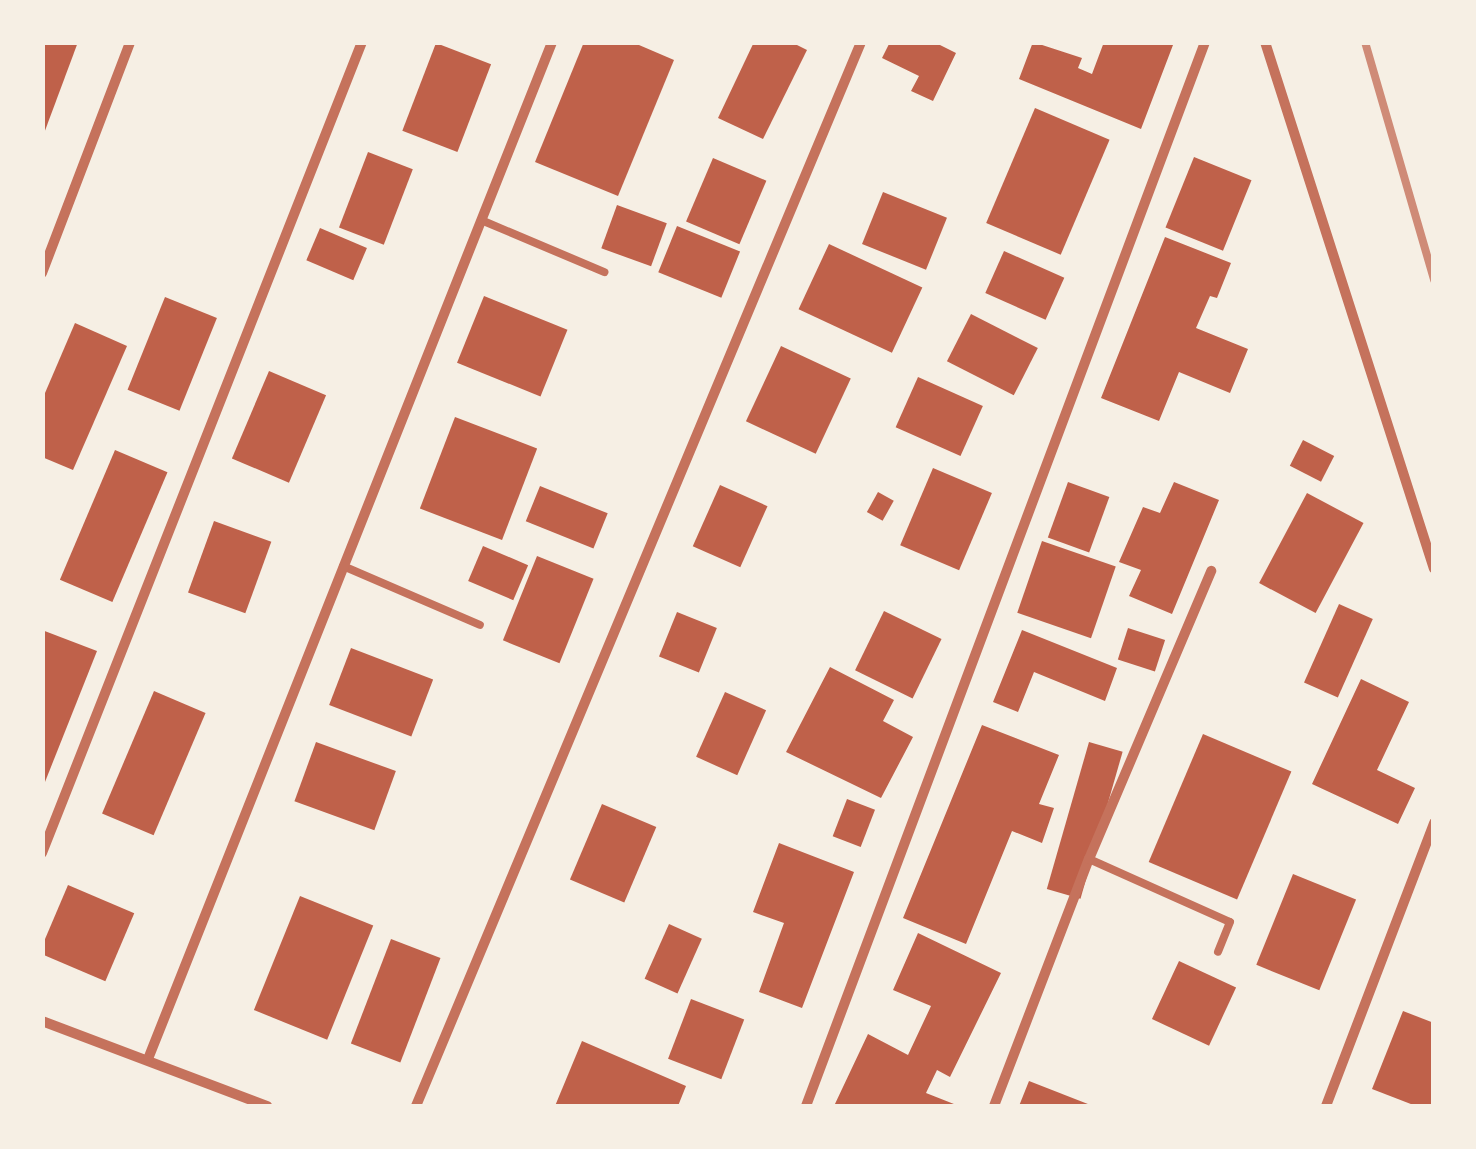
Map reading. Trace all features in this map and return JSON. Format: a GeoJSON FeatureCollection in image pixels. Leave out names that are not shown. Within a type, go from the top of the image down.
{"type":"FeatureCollection","features":[{"type":"Feature","properties":{"kind":"street"},"geometry":{"type":"LineString","coordinates":[[42,274],[130,42]]}},
{"type":"Feature","properties":{"kind":"street"},"geometry":{"type":"LineString","coordinates":[[42,853],[362,42]]}},
{"type":"Feature","properties":{"kind":"street"},"geometry":{"type":"LineString","coordinates":[[148,1060],[552,42]]}},
{"type":"Feature","properties":{"kind":"street"},"geometry":{"type":"LineString","coordinates":[[416,1106],[861,42]]}},
{"type":"Feature","properties":{"kind":"street"},"geometry":{"type":"LineString","coordinates":[[806,1106],[1204,42]]}},
{"type":"Feature","properties":{"kind":"street"},"geometry":{"type":"LineString","coordinates":[[1265,42],[1434,569]]}},
{"type":"Feature","properties":{"kind":"street"},"geometry":{"type":"LineString","coordinates":[[994,1106],[1089,859],[1210,571]]}},
{"type":"Feature","properties":{"kind":"street"},"geometry":{"type":"LineString","coordinates":[[1326,1106],[1434,823]]}},
{"type":"Feature","properties":{"kind":"street"},"geometry":{"type":"LineString","coordinates":[[42,1021],[267,1106]]}},
{"type":"Feature","properties":{"kind":"lane"},"geometry":{"type":"LineString","coordinates":[[481,220],[604,272]]}},
{"type":"Feature","properties":{"kind":"lane"},"geometry":{"type":"LineString","coordinates":[[343,566],[480,625]]}},
{"type":"Feature","properties":{"kind":"lane"},"geometry":{"type":"LineString","coordinates":[[1089,859],[1230,922],[1218,952]]}},
{"type":"Feature","properties":{"kind":"building"},"geometry":{"type":"Polygon","coordinates":[[[42,42],[78,42],[43,136],[42,136],[42,42]]]}},
{"type":"Feature","properties":{"kind":"building"},"geometry":{"type":"Polygon","coordinates":[[[584,42],[632,42],[674,60],[618,196],[535,162],[584,42]]]}},
{"type":"Feature","properties":{"kind":"building"},"geometry":{"type":"Polygon","coordinates":[[[754,42],[791,42],[807,50],[763,139],[718,118],[754,42]]]}},
{"type":"Feature","properties":{"kind":"building"},"geometry":{"type":"Polygon","coordinates":[[[890,42],[934,42],[956,53],[933,101],[911,91],[919,76],[882,58],[890,42]]]}},
{"type":"Feature","properties":{"kind":"building"},"geometry":{"type":"Polygon","coordinates":[[[1033,42],[1082,58],[1078,68],[1092,74],[1104,42],[1173,45],[1141,129],[1019,79],[1033,42]]]}},
{"type":"Feature","properties":{"kind":"building"},"geometry":{"type":"Polygon","coordinates":[[[436,43],[491,64],[457,152],[402,131],[436,43]]]}},
{"type":"Feature","properties":{"kind":"building"},"geometry":{"type":"Polygon","coordinates":[[[1035,108],[1110,140],[1061,255],[986,223],[1035,108]]]}},
{"type":"Feature","properties":{"kind":"building"},"geometry":{"type":"Polygon","coordinates":[[[368,152],[413,169],[384,245],[339,228],[368,152]]]}},
{"type":"Feature","properties":{"kind":"building"},"geometry":{"type":"Polygon","coordinates":[[[1194,157],[1251,180],[1223,251],[1166,227],[1194,157]]]}},
{"type":"Feature","properties":{"kind":"building"},"geometry":{"type":"Polygon","coordinates":[[[713,158],[766,181],[739,244],[686,222],[713,158]]]}},
{"type":"Feature","properties":{"kind":"building"},"geometry":{"type":"Polygon","coordinates":[[[883,192],[947,218],[926,270],[862,244],[883,192]]]}},
{"type":"Feature","properties":{"kind":"building"},"geometry":{"type":"Polygon","coordinates":[[[617,205],[667,223],[651,266],[601,248],[617,205]]]}},
{"type":"Feature","properties":{"kind":"building"},"geometry":{"type":"Polygon","coordinates":[[[677,226],[740,251],[721,298],[658,272],[677,226]]]}},
{"type":"Feature","properties":{"kind":"building"},"geometry":{"type":"Polygon","coordinates":[[[320,228],[367,248],[353,280],[306,260],[320,228]]]}},
{"type":"Feature","properties":{"kind":"building"},"geometry":{"type":"Polygon","coordinates":[[[1165,237],[1231,263],[1217,298],[1210,296],[1196,328],[1248,349],[1230,393],[1179,372],[1159,421],[1101,398],[1165,237]]]}},
{"type":"Feature","properties":{"kind":"building"},"geometry":{"type":"Polygon","coordinates":[[[829,244],[922,288],[892,353],[799,309],[829,244]]]}},
{"type":"Feature","properties":{"kind":"building"},"geometry":{"type":"Polygon","coordinates":[[[1004,251],[1064,278],[1046,320],[985,293],[1004,251]]]}},
{"type":"Feature","properties":{"kind":"building"},"geometry":{"type":"Polygon","coordinates":[[[484,296],[567,330],[540,396],[457,363],[484,296]]]}},
{"type":"Feature","properties":{"kind":"building"},"geometry":{"type":"Polygon","coordinates":[[[165,297],[217,318],[179,411],[128,390],[165,297]]]}},
{"type":"Feature","properties":{"kind":"building"},"geometry":{"type":"Polygon","coordinates":[[[971,314],[1038,348],[1014,395],[947,361],[971,314]]]}},
{"type":"Feature","properties":{"kind":"building"},"geometry":{"type":"Polygon","coordinates":[[[75,323],[127,346],[73,470],[42,457],[42,400],[75,323]]]}},
{"type":"Feature","properties":{"kind":"building"},"geometry":{"type":"Polygon","coordinates":[[[781,346],[851,379],[816,454],[746,421],[781,346]]]}},
{"type":"Feature","properties":{"kind":"building"},"geometry":{"type":"Polygon","coordinates":[[[269,371],[326,395],[289,483],[232,458],[269,371]]]}},
{"type":"Feature","properties":{"kind":"building"},"geometry":{"type":"Polygon","coordinates":[[[918,377],[983,406],[960,456],[896,427],[918,377]]]}},
{"type":"Feature","properties":{"kind":"building"},"geometry":{"type":"Polygon","coordinates":[[[455,417],[537,449],[502,540],[420,508],[455,417]]]}},
{"type":"Feature","properties":{"kind":"building"},"geometry":{"type":"Polygon","coordinates":[[[1303,440],[1334,456],[1321,482],[1290,466],[1303,440]]]}},
{"type":"Feature","properties":{"kind":"building"},"geometry":{"type":"Polygon","coordinates":[[[115,450],[167,472],[112,602],[60,580],[115,450]]]}},
{"type":"Feature","properties":{"kind":"building"},"geometry":{"type":"Polygon","coordinates":[[[933,468],[992,493],[959,570],[900,545],[933,468]]]}},
{"type":"Feature","properties":{"kind":"building"},"geometry":{"type":"Polygon","coordinates":[[[1068,482],[1109,497],[1089,552],[1048,537],[1068,482]]]}},
{"type":"Feature","properties":{"kind":"building"},"geometry":{"type":"Polygon","coordinates":[[[1174,482],[1219,500],[1172,614],[1129,596],[1141,570],[1119,562],[1143,507],[1160,513],[1174,482]]]}},
{"type":"Feature","properties":{"kind":"building"},"geometry":{"type":"Polygon","coordinates":[[[720,485],[768,506],[740,567],[693,546],[720,485]]]}},
{"type":"Feature","properties":{"kind":"building"},"geometry":{"type":"Polygon","coordinates":[[[540,486],[608,513],[593,549],[526,521],[540,486]]]}},
{"type":"Feature","properties":{"kind":"building"},"geometry":{"type":"Polygon","coordinates":[[[878,492],[894,501],[883,521],[867,512],[878,492]]]}},
{"type":"Feature","properties":{"kind":"building"},"geometry":{"type":"Polygon","coordinates":[[[1307,493],[1364,523],[1316,613],[1259,583],[1307,493]]]}},
{"type":"Feature","properties":{"kind":"building"},"geometry":{"type":"Polygon","coordinates":[[[214,521],[271,542],[245,613],[188,592],[214,521]]]}},
{"type":"Feature","properties":{"kind":"building"},"geometry":{"type":"Polygon","coordinates":[[[1042,541],[1116,566],[1091,638],[1017,613],[1042,541]]]}},
{"type":"Feature","properties":{"kind":"building"},"geometry":{"type":"Polygon","coordinates":[[[483,546],[528,565],[513,600],[468,581],[483,546]]]}},
{"type":"Feature","properties":{"kind":"building"},"geometry":{"type":"Polygon","coordinates":[[[537,556],[594,579],[559,663],[503,640],[537,556]]]}},
{"type":"Feature","properties":{"kind":"building"},"geometry":{"type":"Polygon","coordinates":[[[1339,604],[1373,619],[1338,698],[1304,683],[1339,604]]]}},
{"type":"Feature","properties":{"kind":"building"},"geometry":{"type":"Polygon","coordinates":[[[884,611],[942,639],[913,698],[855,670],[884,611]]]}},
{"type":"Feature","properties":{"kind":"building"},"geometry":{"type":"Polygon","coordinates":[[[677,612],[717,628],[699,673],[659,657],[677,612]]]}},
{"type":"Feature","properties":{"kind":"building"},"geometry":{"type":"Polygon","coordinates":[[[1128,628],[1165,640],[1155,671],[1118,659],[1128,628]]]}},
{"type":"Feature","properties":{"kind":"building"},"geometry":{"type":"Polygon","coordinates":[[[42,630],[97,651],[43,787],[42,787],[42,630]]]}},
{"type":"Feature","properties":{"kind":"building"},"geometry":{"type":"Polygon","coordinates":[[[1022,630],[1117,668],[1105,701],[1034,672],[1018,712],[993,702],[1022,630]]]}},
{"type":"Feature","properties":{"kind":"building"},"geometry":{"type":"Polygon","coordinates":[[[351,648],[433,680],[411,736],[329,705],[351,648]]]}},
{"type":"Feature","properties":{"kind":"building"},"geometry":{"type":"Polygon","coordinates":[[[830,667],[894,700],[883,721],[913,737],[881,798],[786,752],[830,667]]]}},
{"type":"Feature","properties":{"kind":"building"},"geometry":{"type":"Polygon","coordinates":[[[1361,679],[1409,702],[1377,770],[1415,788],[1398,824],[1312,784],[1361,679]]]}},
{"type":"Feature","properties":{"kind":"building"},"geometry":{"type":"Polygon","coordinates":[[[154,691],[206,713],[154,835],[102,813],[154,691]]]}},
{"type":"Feature","properties":{"kind":"building"},"geometry":{"type":"Polygon","coordinates":[[[725,692],[766,710],[737,775],[696,757],[725,692]]]}},
{"type":"Feature","properties":{"kind":"building"},"geometry":{"type":"Polygon","coordinates":[[[982,725],[1059,755],[1039,804],[1054,808],[1042,843],[1012,831],[966,944],[903,918],[982,725]]]}},
{"type":"Feature","properties":{"kind":"building"},"geometry":{"type":"Polygon","coordinates":[[[1203,734],[1291,772],[1237,899],[1149,862],[1203,734]]]}},
{"type":"Feature","properties":{"kind":"building"},"geometry":{"type":"Polygon","coordinates":[[[316,742],[396,771],[374,830],[294,801],[316,742]]]}},
{"type":"Feature","properties":{"kind":"building"},"geometry":{"type":"Polygon","coordinates":[[[1089,742],[1123,752],[1080,899],[1047,889],[1089,742]]]}},
{"type":"Feature","properties":{"kind":"building"},"geometry":{"type":"Polygon","coordinates":[[[847,799],[875,810],[861,847],[833,836],[847,799]]]}},
{"type":"Feature","properties":{"kind":"building"},"geometry":{"type":"Polygon","coordinates":[[[602,804],[656,827],[624,903],[570,879],[602,804]]]}},
{"type":"Feature","properties":{"kind":"building"},"geometry":{"type":"Polygon","coordinates":[[[779,843],[854,872],[802,1008],[759,992],[784,923],[753,912],[779,843]]]}},
{"type":"Feature","properties":{"kind":"building"},"geometry":{"type":"Polygon","coordinates":[[[1293,874],[1356,899],[1319,990],[1256,965],[1293,874]]]}},
{"type":"Feature","properties":{"kind":"building"},"geometry":{"type":"Polygon","coordinates":[[[68,885],[134,913],[105,981],[42,954],[68,885]]]}},
{"type":"Feature","properties":{"kind":"building"},"geometry":{"type":"Polygon","coordinates":[[[300,896],[373,926],[327,1040],[254,1010],[300,896]]]}},
{"type":"Feature","properties":{"kind":"building"},"geometry":{"type":"Polygon","coordinates":[[[669,924],[702,939],[677,993],[645,979],[669,924]]]}},
{"type":"Feature","properties":{"kind":"building"},"geometry":{"type":"Polygon","coordinates":[[[918,933],[1001,973],[950,1077],[937,1070],[926,1093],[959,1106],[834,1106],[868,1034],[908,1055],[931,1006],[893,990],[918,933]]]}},
{"type":"Feature","properties":{"kind":"building"},"geometry":{"type":"Polygon","coordinates":[[[391,939],[440,958],[400,1063],[351,1044],[391,939]]]}},
{"type":"Feature","properties":{"kind":"building"},"geometry":{"type":"Polygon","coordinates":[[[1179,961],[1236,988],[1209,1046],[1152,1019],[1179,961]]]}},
{"type":"Feature","properties":{"kind":"building"},"geometry":{"type":"Polygon","coordinates":[[[691,999],[744,1019],[721,1079],[668,1059],[691,999]]]}},
{"type":"Feature","properties":{"kind":"building"},"geometry":{"type":"Polygon","coordinates":[[[1403,1011],[1434,1023],[1434,1106],[1416,1106],[1372,1089],[1403,1011]]]}},
{"type":"Feature","properties":{"kind":"building"},"geometry":{"type":"Polygon","coordinates":[[[582,1041],[686,1086],[678,1106],[555,1106],[582,1041]]]}},
{"type":"Feature","properties":{"kind":"building"},"geometry":{"type":"Polygon","coordinates":[[[1029,1081],[1093,1106],[1019,1106],[1029,1081]]]}},
{"type":"Feature","properties":{"kind":"railway"},"geometry":{"type":"LineString","coordinates":[[1365,42],[1434,280]]}}]}
